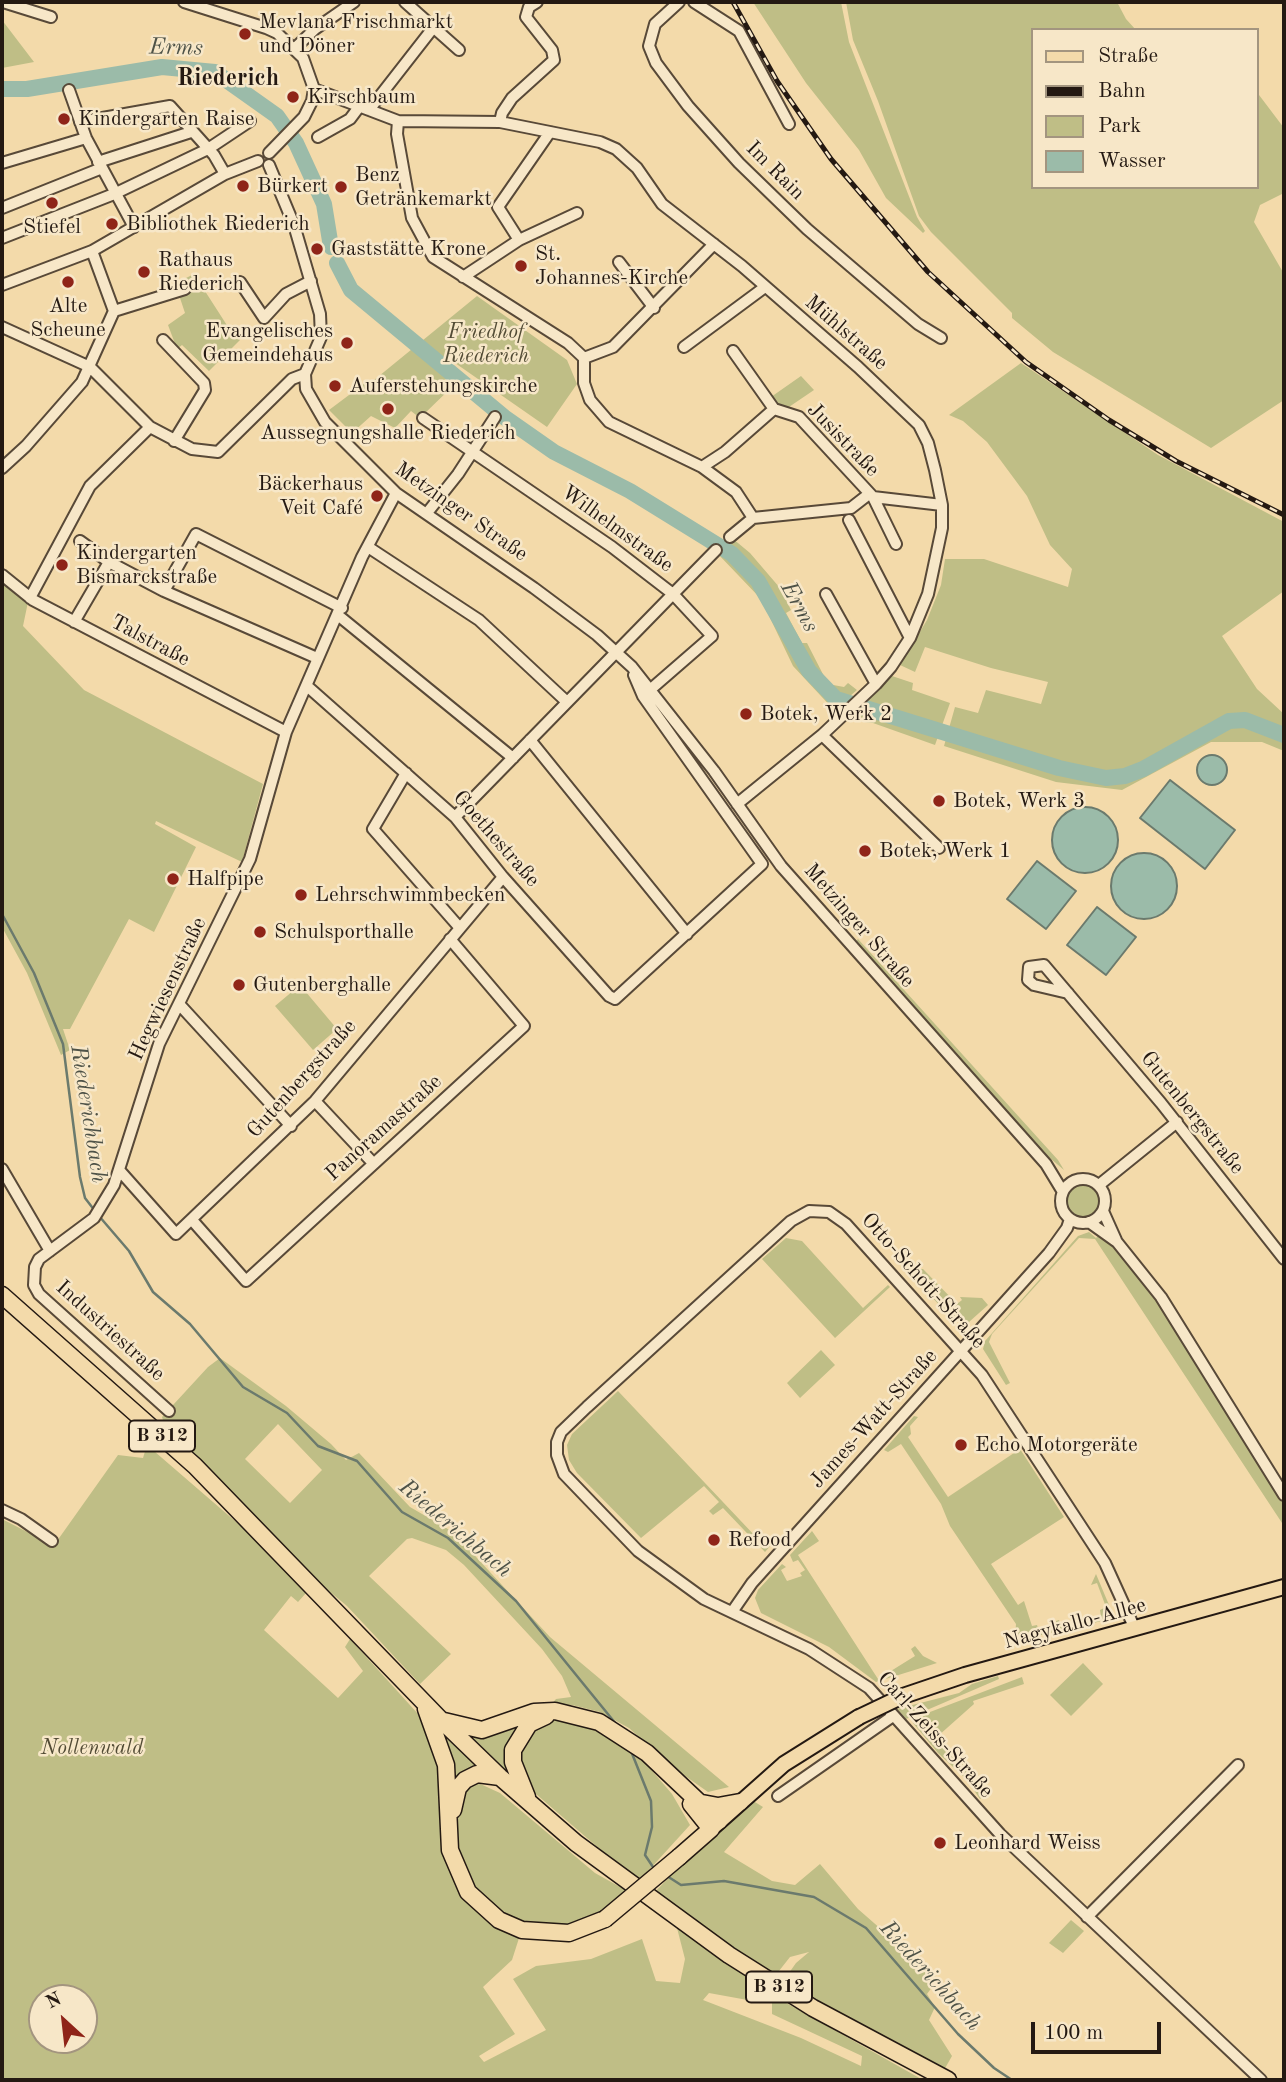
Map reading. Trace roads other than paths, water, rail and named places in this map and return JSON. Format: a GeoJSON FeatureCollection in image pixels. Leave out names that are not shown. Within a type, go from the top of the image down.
{"type":"FeatureCollection","features":[{"type":"Feature","properties":{"kind":"highway","name":"B 312"},"geometry":{"type":"LineString","coordinates":[[2,1295],[152,1427],[244,1513],[423,1702],[528,1801],[620,1877],[729,1955],[813,2008],[948,2080]]}},
{"type":"Feature","properties":{"kind":"highway"},"geometry":{"type":"LineString","coordinates":[[423,1702],[443,1750],[453,1860],[468,1892],[499,1920],[543,1934],[569,1933],[606,1919],[715,1825]]}},
{"type":"Feature","properties":{"kind":"highway"},"geometry":{"type":"LineString","coordinates":[[441,1720],[482,1730],[534,1712],[555,1712],[599,1722],[624,1736],[702,1803],[715,1825]]}},
{"type":"Feature","properties":{"kind":"highway"},"geometry":{"type":"LineString","coordinates":[[528,1801],[513,1762],[513,1750],[529,1724],[555,1712]]}},
{"type":"Feature","properties":{"kind":"highway"},"geometry":{"type":"LineString","coordinates":[[449,1833],[454,1800],[466,1780],[477,1774],[500,1777]]}},
{"type":"Feature","properties":{"kind":"highway"},"geometry":{"type":"LineString","coordinates":[[677,1783],[715,1825]]}},
{"type":"Feature","properties":{"kind":"highway"},"geometry":{"type":"LineString","coordinates":[[702,1803],[718,1806],[740,1802]]}},
{"type":"Feature","properties":{"kind":"main road","name":"Nagykallo-Allee"},"geometry":{"type":"LineString","coordinates":[[715,1825],[784,1765],[859,1717],[903,1696],[965,1675],[1284,1590]]}},
{"type":"Feature","properties":{"kind":"street"},"geometry":{"type":"LineString","coordinates":[[3,2],[51,17]]}},
{"type":"Feature","properties":{"kind":"street"},"geometry":{"type":"LineString","coordinates":[[2,327],[90,367],[150,427],[192,449],[218,452],[292,379],[305,374],[322,331],[312,281],[285,199],[260,154],[269,153],[276,142],[298,123],[312,101],[314,89],[303,58],[295,48],[266,28],[184,2]]}},
{"type":"Feature","properties":{"kind":"street"},"geometry":{"type":"LineString","coordinates":[[295,48],[315,29],[354,2]]}},
{"type":"Feature","properties":{"kind":"street"},"geometry":{"type":"LineString","coordinates":[[405,2],[459,50]]}},
{"type":"Feature","properties":{"kind":"street"},"geometry":{"type":"LineString","coordinates":[[500,122],[502,113],[512,98],[554,60],[552,50],[526,17],[529,7],[537,2]]}},
{"type":"Feature","properties":{"kind":"street","name":"Im Rain"},"geometry":{"type":"LineString","coordinates":[[679,2],[655,24],[649,46],[660,69],[688,106],[739,163],[807,229],[918,324],[941,338]]}},
{"type":"Feature","properties":{"kind":"street"},"geometry":{"type":"LineString","coordinates":[[694,2],[739,32],[789,124]]}},
{"type":"Feature","properties":{"kind":"street"},"geometry":{"type":"LineString","coordinates":[[318,137],[350,120],[364,108],[433,28]]}},
{"type":"Feature","properties":{"kind":"street","name":"Mühlstraße"},"geometry":{"type":"LineString","coordinates":[[314,89],[398,121],[500,122],[616,149],[637,168],[662,204],[765,287],[907,411],[919,425],[928,443],[942,505],[942,527],[928,594],[910,638],[876,684],[822,735],[737,804]]}},
{"type":"Feature","properties":{"kind":"street"},"geometry":{"type":"LineString","coordinates":[[69,90],[86,138],[134,227]]}},
{"type":"Feature","properties":{"kind":"street","name":"Mühlstraße"},"geometry":{"type":"LineString","coordinates":[[312,101],[341,101]]}},
{"type":"Feature","properties":{"kind":"street"},"geometry":{"type":"LineString","coordinates":[[80,122],[170,106],[208,149],[225,174]]}},
{"type":"Feature","properties":{"kind":"street"},"geometry":{"type":"LineString","coordinates":[[2,238],[114,194],[208,149],[250,120]]}},
{"type":"Feature","properties":{"kind":"street"},"geometry":{"type":"LineString","coordinates":[[398,121],[397,134],[415,225],[433,257],[568,343],[584,358],[584,383],[590,400],[609,422],[702,467],[736,492],[753,518]]}},
{"type":"Feature","properties":{"kind":"street"},"geometry":{"type":"LineString","coordinates":[[2,208],[100,165],[191,132]]}},
{"type":"Feature","properties":{"kind":"street"},"geometry":{"type":"LineString","coordinates":[[519,240],[498,206],[550,132]]}},
{"type":"Feature","properties":{"kind":"street"},"geometry":{"type":"LineString","coordinates":[[2,163],[86,138]]}},
{"type":"Feature","properties":{"kind":"street"},"geometry":{"type":"LineString","coordinates":[[2,285],[92,251],[225,174],[264,163]]}},
{"type":"Feature","properties":{"kind":"street"},"geometry":{"type":"LineString","coordinates":[[463,277],[519,240],[577,213]]}},
{"type":"Feature","properties":{"kind":"street"},"geometry":{"type":"LineString","coordinates":[[584,358],[613,347],[714,244]]}},
{"type":"Feature","properties":{"kind":"street"},"geometry":{"type":"LineString","coordinates":[[2,468],[74,393],[90,367],[114,311],[92,251]]}},
{"type":"Feature","properties":{"kind":"street"},"geometry":{"type":"LineString","coordinates":[[619,262],[654,308]]}},
{"type":"Feature","properties":{"kind":"street"},"geometry":{"type":"LineString","coordinates":[[240,282],[264,318],[286,294],[312,281]]}},
{"type":"Feature","properties":{"kind":"street"},"geometry":{"type":"LineString","coordinates":[[684,347],[765,287]]}},
{"type":"Feature","properties":{"kind":"street"},"geometry":{"type":"LineString","coordinates":[[114,311],[185,289]]}},
{"type":"Feature","properties":{"kind":"street"},"geometry":{"type":"LineString","coordinates":[[163,340],[204,383],[205,390],[174,441]]}},
{"type":"Feature","properties":{"kind":"street"},"geometry":{"type":"LineString","coordinates":[[733,351],[774,409]]}},
{"type":"Feature","properties":{"kind":"street","name":"Metzinger Straße"},"geometry":{"type":"LineString","coordinates":[[305,374],[306,389],[325,422],[396,493],[526,582],[616,650],[632,667],[789,876],[1046,1164],[1063,1192]]}},
{"type":"Feature","properties":{"kind":"street","name":"Jusistraße"},"geometry":{"type":"LineString","coordinates":[[702,467],[725,452],[774,409],[799,417],[871,496],[942,505]]}},
{"type":"Feature","properties":{"kind":"street"},"geometry":{"type":"LineString","coordinates":[[428,513],[474,452],[495,417]]}},
{"type":"Feature","properties":{"kind":"street","name":"Wilhelmstraße"},"geometry":{"type":"LineString","coordinates":[[423,418],[612,547],[673,594],[712,636],[651,689]]}},
{"type":"Feature","properties":{"kind":"street"},"geometry":{"type":"LineString","coordinates":[[30,598],[90,486],[150,427]]}},
{"type":"Feature","properties":{"kind":"street","name":"Hegwiesenstraße"},"geometry":{"type":"LineString","coordinates":[[50,1251],[98,1214],[120,1171],[156,1051],[250,859],[286,732],[368,547],[396,493]]}},
{"type":"Feature","properties":{"kind":"street"},"geometry":{"type":"LineString","coordinates":[[730,537],[753,518],[851,508],[871,496],[896,544]]}},
{"type":"Feature","properties":{"kind":"street"},"geometry":{"type":"LineString","coordinates":[[849,520],[910,638]]}},
{"type":"Feature","properties":{"kind":"street"},"geometry":{"type":"LineString","coordinates":[[164,591],[195,534],[340,612],[513,758]]}},
{"type":"Feature","properties":{"kind":"street"},"geometry":{"type":"LineString","coordinates":[[80,541],[109,562],[164,591],[317,658]]}},
{"type":"Feature","properties":{"kind":"street"},"geometry":{"type":"LineString","coordinates":[[368,547],[478,620],[567,702]]}},
{"type":"Feature","properties":{"kind":"street","name":"Wilhelmstraße"},"geometry":{"type":"LineString","coordinates":[[455,817],[616,650],[688,582],[716,550]]}},
{"type":"Feature","properties":{"kind":"street"},"geometry":{"type":"LineString","coordinates":[[74,622],[109,562]]}},
{"type":"Feature","properties":{"kind":"street","name":"Talstraße"},"geometry":{"type":"LineString","coordinates":[[2,575],[30,598],[286,732]]}},
{"type":"Feature","properties":{"kind":"street"},"geometry":{"type":"LineString","coordinates":[[826,594],[876,684]]}},
{"type":"Feature","properties":{"kind":"street","name":"Metzinger Straße"},"geometry":{"type":"LineString","coordinates":[[632,667],[643,696],[762,864],[687,934]]}},
{"type":"Feature","properties":{"kind":"street","name":"Goethestraße"},"geometry":{"type":"LineString","coordinates":[[307,686],[455,817],[503,877],[604,991],[615,999],[687,934]]}},
{"type":"Feature","properties":{"kind":"street"},"geometry":{"type":"LineString","coordinates":[[822,735],[939,848]]}},
{"type":"Feature","properties":{"kind":"street"},"geometry":{"type":"LineString","coordinates":[[530,740],[687,934]]}},
{"type":"Feature","properties":{"kind":"street"},"geometry":{"type":"LineString","coordinates":[[406,773],[373,829],[459,927]]}},
{"type":"Feature","properties":{"kind":"street","name":"Gutenbergstraße"},"geometry":{"type":"LineString","coordinates":[[192,1220],[315,1101],[503,877]]}},
{"type":"Feature","properties":{"kind":"street","name":"Panoramastraße"},"geometry":{"type":"LineString","coordinates":[[192,1220],[246,1281],[524,1026],[450,939]]}},
{"type":"Feature","properties":{"kind":"street","name":"Gutenbergstraße"},"geometry":{"type":"LineString","coordinates":[[1068,993],[1034,985],[1028,980],[1029,967],[1044,965],[1068,993],[1177,1122],[1284,1259]]}},
{"type":"Feature","properties":{"kind":"street"},"geometry":{"type":"LineString","coordinates":[[180,1004],[291,1126]]}},
{"type":"Feature","properties":{"kind":"street"},"geometry":{"type":"LineString","coordinates":[[315,1101],[373,1163]]}},
{"type":"Feature","properties":{"kind":"street"},"geometry":{"type":"LineString","coordinates":[[1099,1185],[1177,1122]]}},
{"type":"Feature","properties":{"kind":"street","name":"Metzinger Straße"},"geometry":{"type":"LineString","coordinates":[[1046,1164],[1074,1180]]}},
{"type":"Feature","properties":{"kind":"street","name":"Industriestraße"},"geometry":{"type":"LineString","coordinates":[[2,1169],[50,1251],[35,1267],[34,1284],[39,1294],[169,1411]]}},
{"type":"Feature","properties":{"kind":"street"},"geometry":{"type":"LineString","coordinates":[[120,1171],[176,1234],[192,1220]]}},
{"type":"Feature","properties":{"kind":"street"},"geometry":{"type":"LineString","coordinates":[[1089,1222],[1103,1211],[1106,1202],[1099,1185],[1091,1180],[1074,1180],[1063,1192],[1062,1207],[1070,1219],[1089,1222],[1117,1242]]}},
{"type":"Feature","properties":{"kind":"street","name":"Otto-Schott-Straße"},"geometry":{"type":"LineString","coordinates":[[556,1455],[561,1432],[792,1221],[809,1211],[829,1212],[846,1224],[982,1375],[1105,1563],[1135,1629]]}},
{"type":"Feature","properties":{"kind":"street"},"geometry":{"type":"LineString","coordinates":[[1103,1211],[1117,1242],[1176,1318],[1284,1495]]}},
{"type":"Feature","properties":{"kind":"street","name":"James-Watt-Straße"},"geometry":{"type":"LineString","coordinates":[[732,1612],[752,1583],[1049,1253],[1070,1219]]}},
{"type":"Feature","properties":{"kind":"street","name":"Carl-Zeiss-Straße"},"geometry":{"type":"LineString","coordinates":[[556,1455],[564,1474],[638,1550],[698,1595],[844,1669],[869,1688],[1000,1834],[1261,2080]]}},
{"type":"Feature","properties":{"kind":"street"},"geometry":{"type":"LineString","coordinates":[[2,1510],[21,1519],[52,1541]]}},
{"type":"Feature","properties":{"kind":"street"},"geometry":{"type":"LineString","coordinates":[[778,1796],[894,1716]]}},
{"type":"Feature","properties":{"kind":"street"},"geometry":{"type":"LineString","coordinates":[[1087,1917],[1238,1765]]}},
{"type":"Feature","properties":{"kind":"water"},"geometry":{"type":"Polygon","coordinates":[[[1212,755],[1223,759],[1227,770],[1223,781],[1212,785],[1201,781],[1197,770],[1201,759],[1212,755]]]}},
{"type":"Feature","properties":{"kind":"water"},"geometry":{"type":"Polygon","coordinates":[[[1170,780],[1235,830],[1205,869],[1140,818],[1170,780]]]}},
{"type":"Feature","properties":{"kind":"water"},"geometry":{"type":"Polygon","coordinates":[[[1078,807],[1092,807],[1104,812],[1113,821],[1118,840],[1116,853],[1109,864],[1092,873],[1078,873],[1066,868],[1057,859],[1052,847],[1052,833],[1057,821],[1066,812],[1078,807]]]}},
{"type":"Feature","properties":{"kind":"water"},"geometry":{"type":"Polygon","coordinates":[[[1137,853],[1151,853],[1163,858],[1172,867],[1177,886],[1175,899],[1168,910],[1151,919],[1137,919],[1125,914],[1116,905],[1111,893],[1111,879],[1116,867],[1125,858],[1137,853]]]}},
{"type":"Feature","properties":{"kind":"water"},"geometry":{"type":"Polygon","coordinates":[[[1037,861],[1076,891],[1046,929],[1007,899],[1037,861]]]}},
{"type":"Feature","properties":{"kind":"water"},"geometry":{"type":"Polygon","coordinates":[[[1097,907],[1136,937],[1106,975],[1067,945],[1097,907]]]}},
{"type":"Feature","properties":{"kind":"waterway","name":"Erms"},"geometry":{"type":"LineString","coordinates":[[2,89],[27,89],[162,67],[215,72],[277,116],[296,143],[324,204],[331,247]]}},
{"type":"Feature","properties":{"kind":"waterway","name":"Erms"},"geometry":{"type":"LineString","coordinates":[[337,263],[351,290],[504,417],[554,452],[630,491],[732,554],[758,581],[809,671],[836,699],[1059,768],[1106,778],[1125,776],[1143,769],[1229,721],[1245,720],[1284,735]]}},
{"type":"Feature","properties":{"kind":"waterway","name":"Riederichbach"},"geometry":{"type":"LineString","coordinates":[[2,914],[34,973],[63,1044],[80,1177],[85,1198],[95,1211]]}},
{"type":"Feature","properties":{"kind":"waterway","name":"Riederichbach"},"geometry":{"type":"LineString","coordinates":[[99,1216],[129,1251],[153,1292],[190,1324],[243,1387],[287,1413],[318,1446],[357,1461],[402,1512],[448,1538],[516,1601],[616,1724]]}},
{"type":"Feature","properties":{"kind":"waterway","name":"Riederichbach"},"geometry":{"type":"LineString","coordinates":[[631,1751],[651,1801],[652,1827],[645,1855],[655,1870]]}},
{"type":"Feature","properties":{"kind":"waterway","name":"Riederichbach"},"geometry":{"type":"LineString","coordinates":[[667,1876],[681,1885],[724,1881],[814,1897],[866,1928],[958,2034],[994,2068],[1012,2080]]}},
{"type":"Feature","properties":{"kind":"railway"},"geometry":{"type":"LineString","coordinates":[[733,2],[777,81],[831,159],[928,272],[1026,362],[1109,420],[1176,461],[1284,515]]}},
{"type":"Feature","properties":{"kind":"place","name":"Mevlana Frischmarkt und Döner"},"geometry":{"type":"Point","coordinates":[245,34]}},
{"type":"Feature","properties":{"kind":"place","name":"Kirschbaum"},"geometry":{"type":"Point","coordinates":[293,97]}},
{"type":"Feature","properties":{"kind":"place","name":"Kindergarten Raise"},"geometry":{"type":"Point","coordinates":[64,119]}},
{"type":"Feature","properties":{"kind":"place","name":"Bürkert"},"geometry":{"type":"Point","coordinates":[243,186]}},
{"type":"Feature","properties":{"kind":"place","name":"Benz Getränkemarkt"},"geometry":{"type":"Point","coordinates":[341,187]}},
{"type":"Feature","properties":{"kind":"place","name":"Stiefel"},"geometry":{"type":"Point","coordinates":[52,203]}},
{"type":"Feature","properties":{"kind":"place","name":"Bibliothek Riederich"},"geometry":{"type":"Point","coordinates":[112,224]}},
{"type":"Feature","properties":{"kind":"place","name":"Gaststätte Krone"},"geometry":{"type":"Point","coordinates":[317,249]}},
{"type":"Feature","properties":{"kind":"place","name":"St. Johannes-Kirche"},"geometry":{"type":"Point","coordinates":[521,266]}},
{"type":"Feature","properties":{"kind":"place","name":"Rathaus Riederich"},"geometry":{"type":"Point","coordinates":[144,272]}},
{"type":"Feature","properties":{"kind":"place","name":"Alte Scheune"},"geometry":{"type":"Point","coordinates":[68,282]}},
{"type":"Feature","properties":{"kind":"place","name":"Evangelisches Gemeindehaus"},"geometry":{"type":"Point","coordinates":[347,343]}},
{"type":"Feature","properties":{"kind":"place","name":"Auferstehungskirche"},"geometry":{"type":"Point","coordinates":[335,386]}},
{"type":"Feature","properties":{"kind":"place","name":"Aussegnungshalle Riederich"},"geometry":{"type":"Point","coordinates":[388,409]}},
{"type":"Feature","properties":{"kind":"place","name":"Bäckerhaus Veit Café"},"geometry":{"type":"Point","coordinates":[377,496]}},
{"type":"Feature","properties":{"kind":"place","name":"Kindergarten Bismarckstraße"},"geometry":{"type":"Point","coordinates":[62,565]}},
{"type":"Feature","properties":{"kind":"place","name":"Botek, Werk 2"},"geometry":{"type":"Point","coordinates":[746,714]}},
{"type":"Feature","properties":{"kind":"place","name":"Botek, Werk 3"},"geometry":{"type":"Point","coordinates":[939,801]}},
{"type":"Feature","properties":{"kind":"place","name":"Botek, Werk 1"},"geometry":{"type":"Point","coordinates":[865,851]}},
{"type":"Feature","properties":{"kind":"place","name":"Halfpipe"},"geometry":{"type":"Point","coordinates":[173,879]}},
{"type":"Feature","properties":{"kind":"place","name":"Lehrschwimmbecken"},"geometry":{"type":"Point","coordinates":[301,895]}},
{"type":"Feature","properties":{"kind":"place","name":"Schulsporthalle"},"geometry":{"type":"Point","coordinates":[260,932]}},
{"type":"Feature","properties":{"kind":"place","name":"Gutenberghalle"},"geometry":{"type":"Point","coordinates":[239,985]}},
{"type":"Feature","properties":{"kind":"place","name":"Echo Motorgeräte"},"geometry":{"type":"Point","coordinates":[961,1445]}},
{"type":"Feature","properties":{"kind":"place","name":"Refood"},"geometry":{"type":"Point","coordinates":[714,1540]}},
{"type":"Feature","properties":{"kind":"place","name":"Leonhard Weiss"},"geometry":{"type":"Point","coordinates":[940,1843]}},
{"type":"Feature","properties":{"kind":"district","name":"Riederich"},"geometry":{"type":"Point","coordinates":[228,79]}},
{"type":"Feature","properties":{"kind":"park label","name":"Friedhof Riederich"},"geometry":{"type":"Point","coordinates":[486,344]}},
{"type":"Feature","properties":{"kind":"park label","name":"Nollenwald"},"geometry":{"type":"Point","coordinates":[92,1748]}}]}
